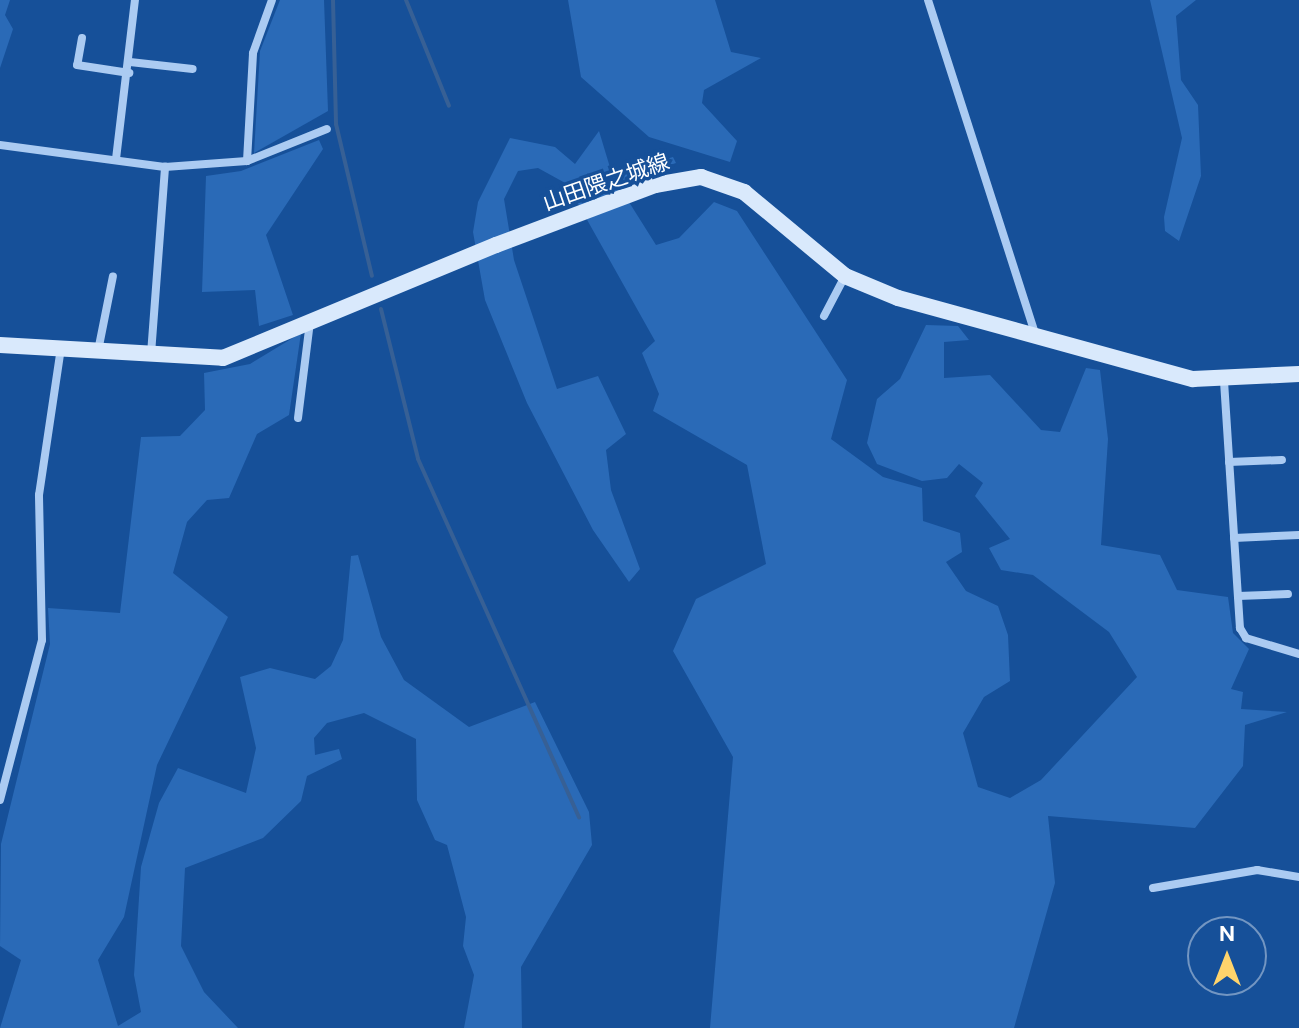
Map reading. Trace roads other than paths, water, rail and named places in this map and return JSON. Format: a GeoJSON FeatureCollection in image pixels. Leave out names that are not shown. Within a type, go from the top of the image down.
{"type":"FeatureCollection","features":[{"type":"Feature","properties":{"kind":"main road","name":"山田隈之城線"},"geometry":{"type":"LineString","coordinates":[[0,345],[61,347],[150,357],[223,358],[310,321],[681,178],[721,181],[744,192],[845,276],[1036,336],[1224,381],[1299,374]]}},
{"type":"Feature","properties":{"kind":"street"},"geometry":{"type":"LineString","coordinates":[[116,159],[129,73],[135,0]]}},
{"type":"Feature","properties":{"kind":"street"},"geometry":{"type":"LineString","coordinates":[[247,161],[253,53],[272,0]]}},
{"type":"Feature","properties":{"kind":"street"},"geometry":{"type":"LineString","coordinates":[[928,0],[1036,336]]}},
{"type":"Feature","properties":{"kind":"street"},"geometry":{"type":"LineString","coordinates":[[82,38],[77,65],[129,73]]}},
{"type":"Feature","properties":{"kind":"street"},"geometry":{"type":"LineString","coordinates":[[130,62],[193,69]]}},
{"type":"Feature","properties":{"kind":"street"},"geometry":{"type":"LineString","coordinates":[[0,145],[165,167],[247,161],[327,129]]}},
{"type":"Feature","properties":{"kind":"street"},"geometry":{"type":"LineString","coordinates":[[150,357],[165,167]]}},
{"type":"Feature","properties":{"kind":"street"},"geometry":{"type":"LineString","coordinates":[[98,352],[113,276]]}},
{"type":"Feature","properties":{"kind":"street"},"geometry":{"type":"LineString","coordinates":[[824,316],[845,276]]}},
{"type":"Feature","properties":{"kind":"street"},"geometry":{"type":"LineString","coordinates":[[298,418],[310,321]]}},
{"type":"Feature","properties":{"kind":"street"},"geometry":{"type":"LineString","coordinates":[[0,800],[42,640],[39,495],[61,347]]}},
{"type":"Feature","properties":{"kind":"street"},"geometry":{"type":"LineString","coordinates":[[1224,381],[1238,596],[1246,638],[1299,654]]}},
{"type":"Feature","properties":{"kind":"street"},"geometry":{"type":"LineString","coordinates":[[1229,462],[1282,460]]}},
{"type":"Feature","properties":{"kind":"street"},"geometry":{"type":"LineString","coordinates":[[1234,538],[1299,535]]}},
{"type":"Feature","properties":{"kind":"street"},"geometry":{"type":"LineString","coordinates":[[1238,596],[1288,594]]}},
{"type":"Feature","properties":{"kind":"street"},"geometry":{"type":"LineString","coordinates":[[1153,888],[1257,870],[1299,877]]}},
{"type":"Feature","properties":{"kind":"waterway"},"geometry":{"type":"LineString","coordinates":[[333,0],[336,124],[372,276]]}},
{"type":"Feature","properties":{"kind":"waterway"},"geometry":{"type":"LineString","coordinates":[[406,0],[449,106]]}},
{"type":"Feature","properties":{"kind":"waterway"},"geometry":{"type":"LineString","coordinates":[[381,309],[418,459],[579,818]]}}]}
